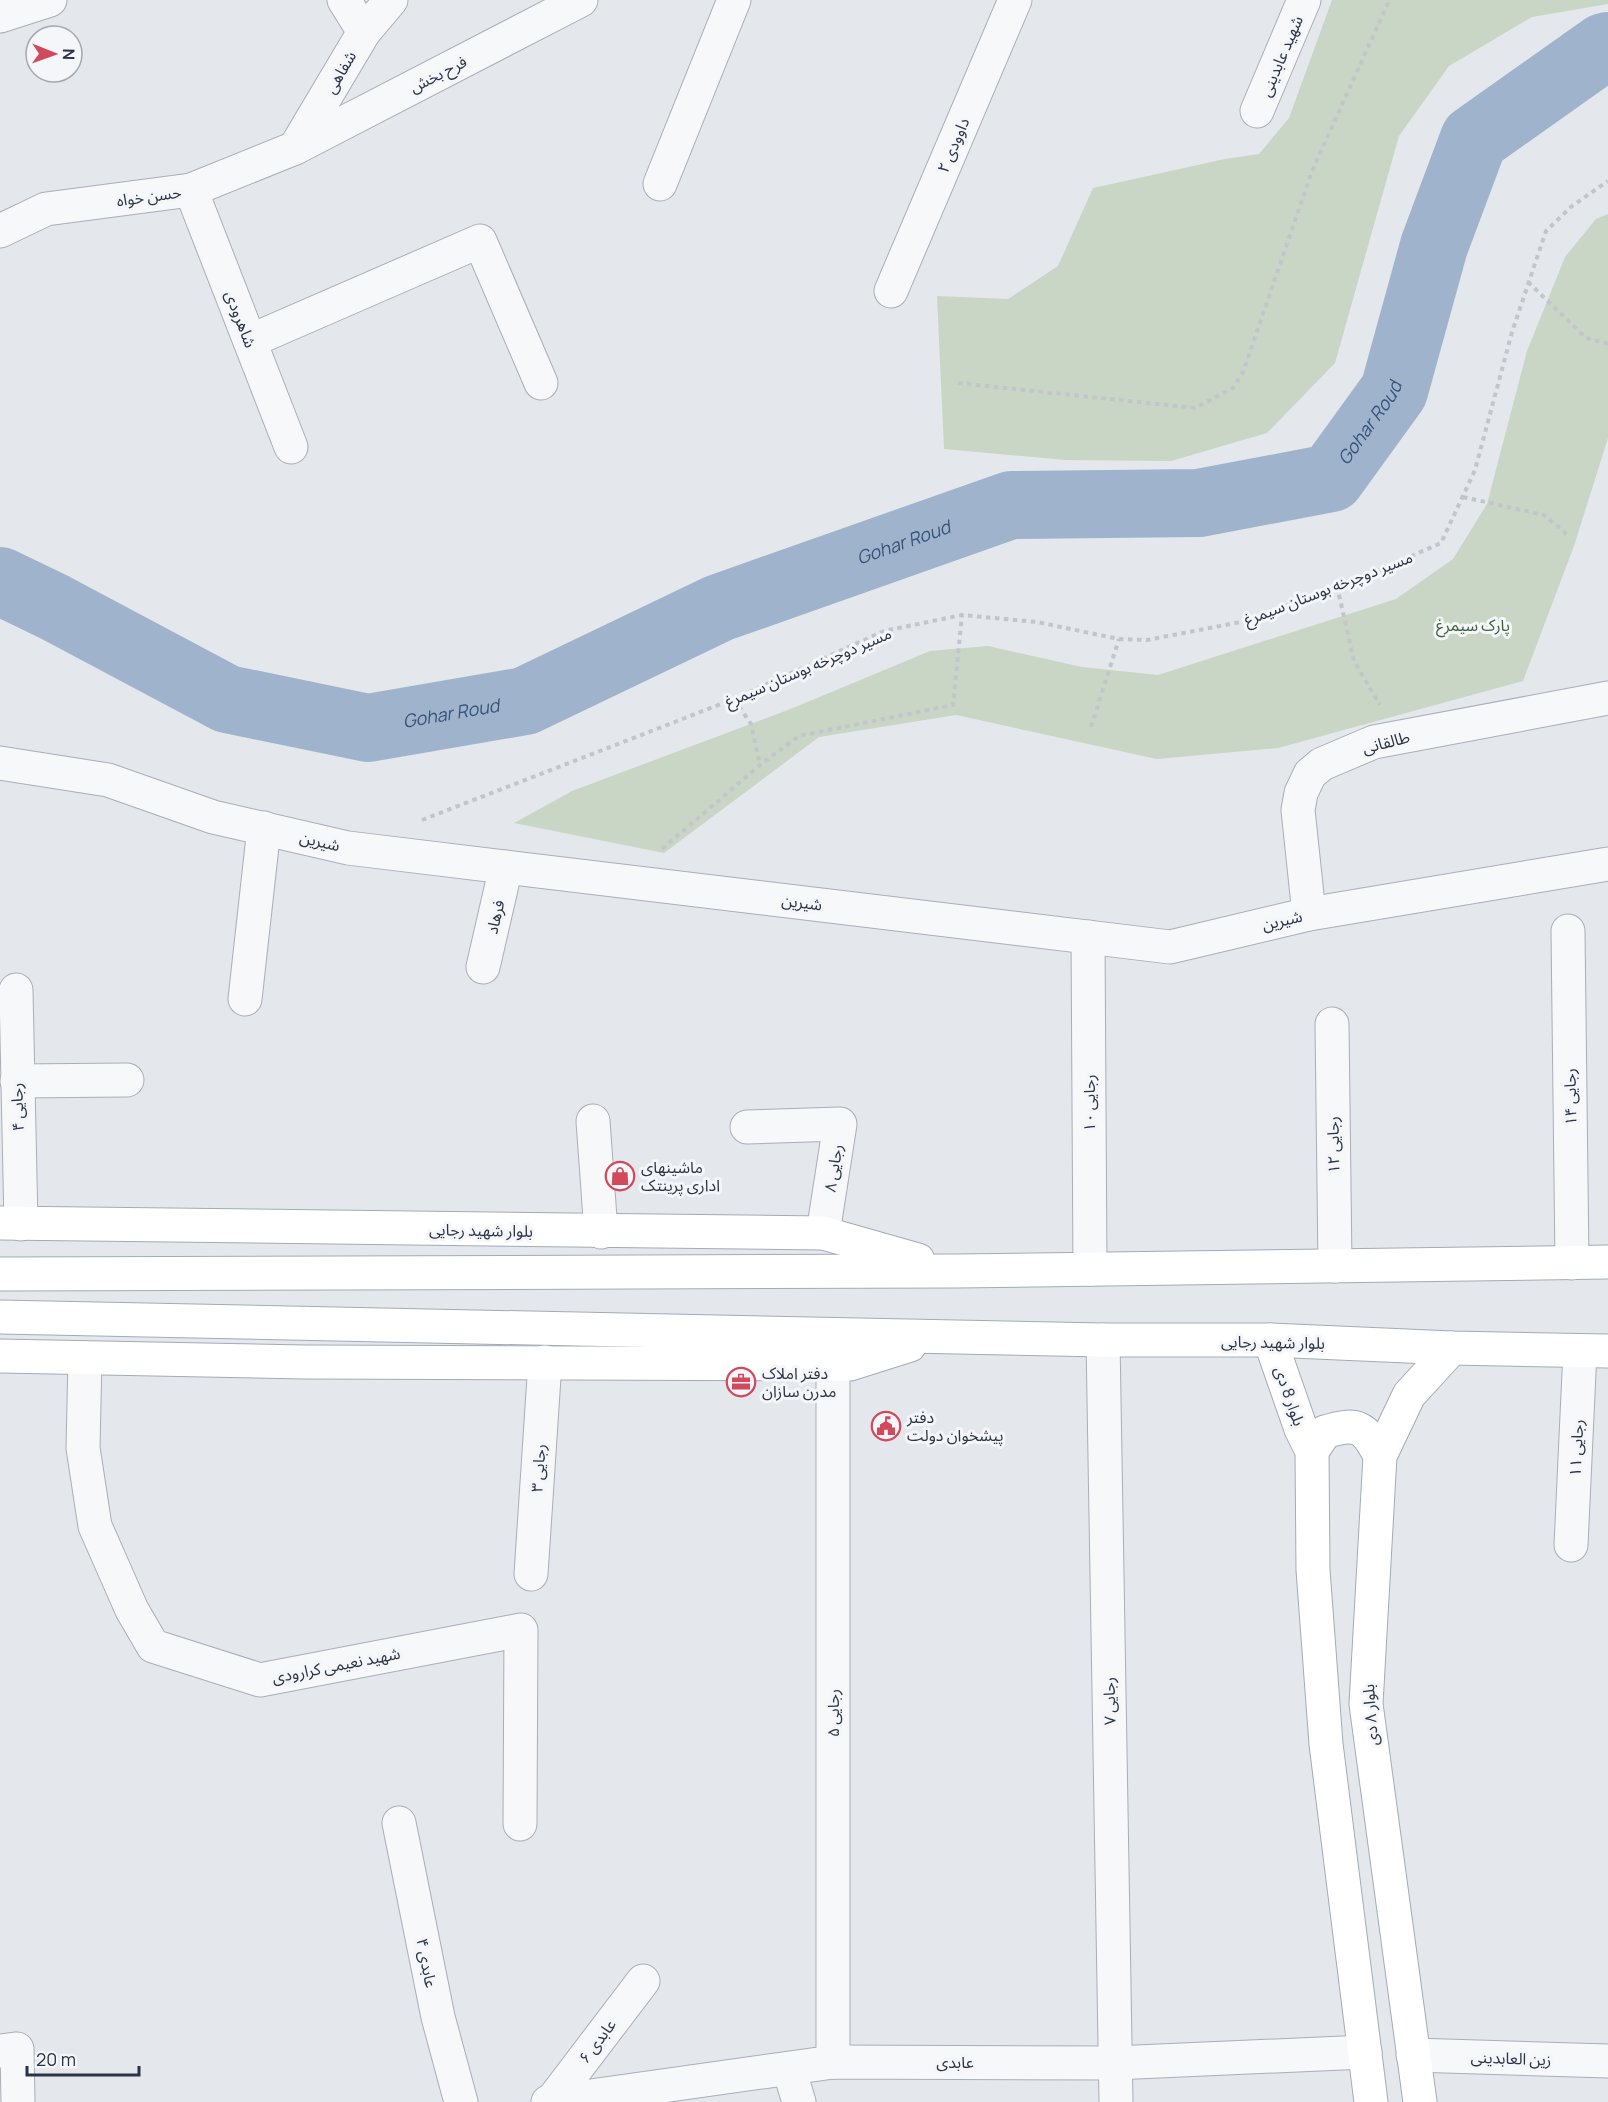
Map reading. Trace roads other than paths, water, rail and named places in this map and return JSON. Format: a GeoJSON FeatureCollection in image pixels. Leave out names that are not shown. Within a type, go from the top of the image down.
{"type":"FeatureCollection","features":[{"type":"Feature","properties":{"kind":"main road","name":"بلوار شهید رجایی"},"geometry":{"type":"LineString","coordinates":[[10,1224],[823,1233],[957,1270]]}},
{"type":"Feature","properties":{"kind":"main road","name":"بلوار شهید رجایی"},"geometry":{"type":"LineString","coordinates":[[0,1274],[957,1270],[1608,1262]]}},
{"type":"Feature","properties":{"kind":"main road","name":"بلوار شهید رجایی"},"geometry":{"type":"LineString","coordinates":[[0,1317],[1102,1340],[1270,1340],[1452,1348],[1594,1351]]}},
{"type":"Feature","properties":{"kind":"main road","name":"بلوار شهید رجایی"},"geometry":{"type":"LineString","coordinates":[[0,1356],[305,1362],[850,1364],[938,1336]]}},
{"type":"Feature","properties":{"kind":"main road","name":"بلوار 8 دی"},"geometry":{"type":"LineString","coordinates":[[1270,1340],[1301,1429],[1312,1451]]}},
{"type":"Feature","properties":{"kind":"main road","name":"بلوار ۸ دی"},"geometry":{"type":"LineString","coordinates":[[1420,2102],[1366,1704],[1380,1456],[1409,1395],[1452,1348]]}},
{"type":"Feature","properties":{"kind":"main road"},"geometry":{"type":"LineString","coordinates":[[1371,2102],[1326,1744],[1314,1570],[1312,1451],[1325,1432],[1347,1425],[1369,1434],[1380,1456]]}},
{"type":"Feature","properties":{"kind":"street"},"geometry":{"type":"LineString","coordinates":[[0,16],[50,0]]}},
{"type":"Feature","properties":{"kind":"street"},"geometry":{"type":"LineString","coordinates":[[344,0],[364,32]]}},
{"type":"Feature","properties":{"kind":"street","name":"شفاهی"},"geometry":{"type":"LineString","coordinates":[[295,148],[364,32],[391,0]]}},
{"type":"Feature","properties":{"kind":"street","name":"فرح بخش"},"geometry":{"type":"LineString","coordinates":[[295,148],[581,0]]}},
{"type":"Feature","properties":{"kind":"street"},"geometry":{"type":"LineString","coordinates":[[660,184],[734,0]]}},
{"type":"Feature","properties":{"kind":"street","name":"داوودی ۲"},"geometry":{"type":"LineString","coordinates":[[891,291],[1016,0]]}},
{"type":"Feature","properties":{"kind":"street","name":"شهید عابدینی"},"geometry":{"type":"LineString","coordinates":[[1257,111],[1304,0]]}},
{"type":"Feature","properties":{"kind":"street","name":"حسن خواه"},"geometry":{"type":"LineString","coordinates":[[0,231],[46,209],[191,190],[295,148]]}},
{"type":"Feature","properties":{"kind":"street","name":"شاهرودی"},"geometry":{"type":"LineString","coordinates":[[191,190],[291,447]]}},
{"type":"Feature","properties":{"kind":"street"},"geometry":{"type":"LineString","coordinates":[[249,340],[480,241],[541,383]]}},
{"type":"Feature","properties":{"kind":"street","name":"طالقانی"},"geometry":{"type":"LineString","coordinates":[[1309,914],[1298,810],[1301,793],[1310,774],[1322,764],[1374,742],[1608,698]]}},
{"type":"Feature","properties":{"kind":"street","name":"شیرین"},"geometry":{"type":"LineString","coordinates":[[0,763],[108,780],[213,817],[348,848],[1170,947],[1309,914],[1608,864]]}},
{"type":"Feature","properties":{"kind":"street"},"geometry":{"type":"LineString","coordinates":[[245,999],[264,828]]}},
{"type":"Feature","properties":{"kind":"street","name":"فرهاد"},"geometry":{"type":"LineString","coordinates":[[483,967],[506,867]]}},
{"type":"Feature","properties":{"kind":"street","name":"رجایی ۱۴"},"geometry":{"type":"LineString","coordinates":[[1568,931],[1572,1263]]}},
{"type":"Feature","properties":{"kind":"street","name":"رجایی ۱۰"},"geometry":{"type":"LineString","coordinates":[[1088,937],[1090,1269]]}},
{"type":"Feature","properties":{"kind":"street","name":"رجایی ۴"},"geometry":{"type":"LineString","coordinates":[[10,1224],[17,1081],[16,990]]}},
{"type":"Feature","properties":{"kind":"street","name":"رجایی ۱۲"},"geometry":{"type":"LineString","coordinates":[[1332,1024],[1335,1266]]}},
{"type":"Feature","properties":{"kind":"street"},"geometry":{"type":"LineString","coordinates":[[17,1081],[127,1080]]}},
{"type":"Feature","properties":{"kind":"street"},"geometry":{"type":"LineString","coordinates":[[593,1121],[601,1232]]}},
{"type":"Feature","properties":{"kind":"street","name":"رجایی ۸"},"geometry":{"type":"LineString","coordinates":[[747,1127],[840,1124],[823,1233]]}},
{"type":"Feature","properties":{"kind":"street","name":"رجایی ۷"},"geometry":{"type":"LineString","coordinates":[[1102,1340],[1116,2102]]}},
{"type":"Feature","properties":{"kind":"street","name":"رجایی ۱۱"},"geometry":{"type":"LineString","coordinates":[[1571,1545],[1594,1351]]}},
{"type":"Feature","properties":{"kind":"street","name":"شهید نعیمی کرارودی"},"geometry":{"type":"LineString","coordinates":[[85,1358],[83,1448],[95,1526],[132,1610],[153,1646],[260,1680],[521,1630],[520,1824]]}},
{"type":"Feature","properties":{"kind":"street","name":"رجایی ۳"},"geometry":{"type":"LineString","coordinates":[[531,1574],[545,1362]]}},
{"type":"Feature","properties":{"kind":"street","name":"رجایی ۵"},"geometry":{"type":"LineString","coordinates":[[833,1364],[833,2062]]}},
{"type":"Feature","properties":{"kind":"street","name":"عابدی ۴"},"geometry":{"type":"LineString","coordinates":[[399,1823],[438,2017],[461,2102]]}},
{"type":"Feature","properties":{"kind":"street","name":"عابدی ۶"},"geometry":{"type":"LineString","coordinates":[[549,2102],[643,1981]]}},
{"type":"Feature","properties":{"kind":"street"},"geometry":{"type":"LineString","coordinates":[[0,2051],[17,2049],[18,2102]]}},
{"type":"Feature","properties":{"kind":"street","name":"عابدی"},"geometry":{"type":"LineString","coordinates":[[549,2102],[833,2062],[1114,2063],[1365,2052]]}},
{"type":"Feature","properties":{"kind":"street","name":"زین العابدینی"},"geometry":{"type":"LineString","coordinates":[[1413,2055],[1608,2061]]}},
{"type":"Feature","properties":{"kind":"street"},"geometry":{"type":"LineString","coordinates":[[789,2069],[799,2102]]}},
{"type":"Feature","properties":{"kind":"waterway","name":"Gohar Roud"},"geometry":{"type":"LineString","coordinates":[[0,581],[54,607],[227,699],[368,728],[525,701],[719,608],[1011,505],[1199,503],[1331,478],[1394,391],[1434,246],[1474,139],[1608,46]]}},
{"type":"Feature","properties":{"kind":"place","name":"ماشینهای اداری پرینتک"},"geometry":{"type":"Point","coordinates":[620,1176]}},
{"type":"Feature","properties":{"kind":"place","name":"دفتر املاک مدرن سازان"},"geometry":{"type":"Point","coordinates":[741,1382]}},
{"type":"Feature","properties":{"kind":"place","name":"دفتر پیشخوان دولت"},"geometry":{"type":"Point","coordinates":[886,1426]}},
{"type":"Feature","properties":{"kind":"park label","name":"پارک سیمرغ"},"geometry":{"type":"Point","coordinates":[1473,625]}}]}
